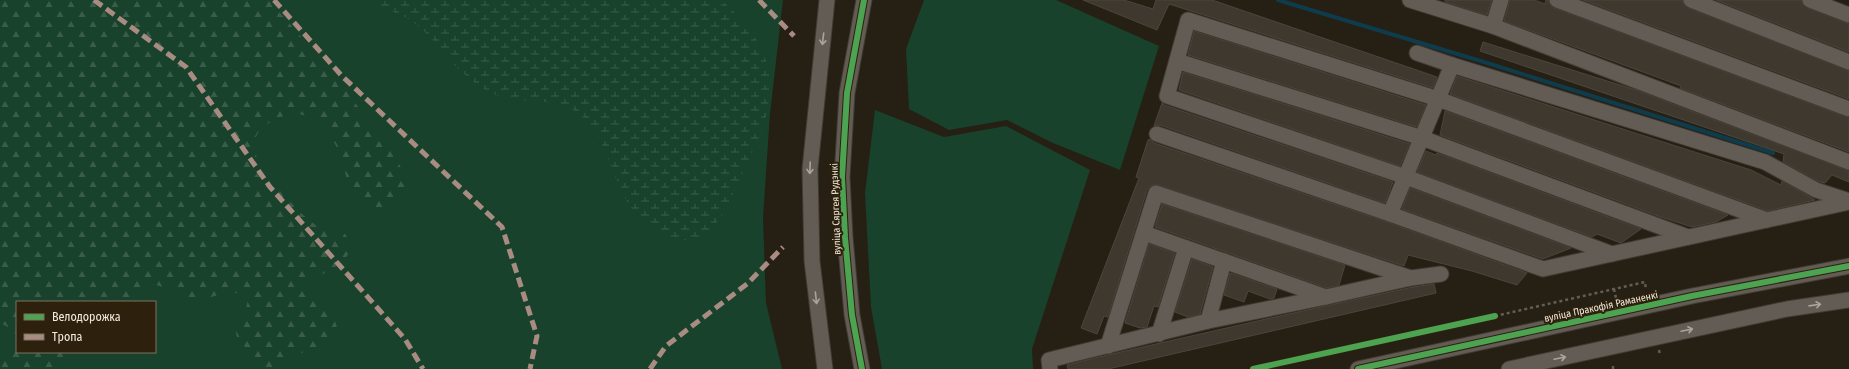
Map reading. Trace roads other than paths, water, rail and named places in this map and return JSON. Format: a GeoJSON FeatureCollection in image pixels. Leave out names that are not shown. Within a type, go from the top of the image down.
{"type":"FeatureCollection","features":[{"type":"Feature","properties":{"kind":"street"},"geometry":{"type":"LineString","coordinates":[[825,369],[812,261],[810,169],[828,0]]}},
{"type":"Feature","properties":{"kind":"street","name":"вуліца Сяргея Рудэнкі"},"geometry":{"type":"LineString","coordinates":[[862,369],[851,299],[845,238],[842,177],[847,93],[864,0]]}},
{"type":"Feature","properties":{"kind":"street"},"geometry":{"type":"LineString","coordinates":[[1410,0],[1493,26],[1849,162]]}},
{"type":"Feature","properties":{"kind":"street"},"geometry":{"type":"LineString","coordinates":[[1493,26],[1501,0]]}},
{"type":"Feature","properties":{"kind":"street"},"geometry":{"type":"LineString","coordinates":[[1557,0],[1849,109]]}},
{"type":"Feature","properties":{"kind":"street"},"geometry":{"type":"LineString","coordinates":[[1690,0],[1849,62]]}},
{"type":"Feature","properties":{"kind":"street"},"geometry":{"type":"LineString","coordinates":[[1810,0],[1849,15]]}},
{"type":"Feature","properties":{"kind":"street"},"geometry":{"type":"LineString","coordinates":[[1612,254],[1406,177],[1167,96],[1188,20],[1438,99],[1767,220]]}},
{"type":"Feature","properties":{"kind":"street"},"geometry":{"type":"LineString","coordinates":[[1417,53],[1765,162],[1816,190],[1849,202]]}},
{"type":"Feature","properties":{"kind":"street"},"geometry":{"type":"LineString","coordinates":[[1177,61],[1422,138],[1688,237]]}},
{"type":"Feature","properties":{"kind":"street"},"geometry":{"type":"LineString","coordinates":[[1390,214],[1452,65]]}},
{"type":"Feature","properties":{"kind":"street"},"geometry":{"type":"LineString","coordinates":[[1157,134],[1390,214],[1543,269],[1849,202]]}},
{"type":"Feature","properties":{"kind":"street"},"geometry":{"type":"LineString","coordinates":[[1108,346],[1156,193],[1411,278]]}},
{"type":"Feature","properties":{"kind":"street"},"geometry":{"type":"LineString","coordinates":[[1144,233],[1326,298]]}},
{"type":"Feature","properties":{"kind":"street"},"geometry":{"type":"LineString","coordinates":[[1159,334],[1186,248]]}},
{"type":"Feature","properties":{"kind":"street"},"geometry":{"type":"LineString","coordinates":[[1208,321],[1224,261]]}},
{"type":"Feature","properties":{"kind":"street","name":"вуліца Пракофія Раманенкі"},"geometry":{"type":"LineString","coordinates":[[1358,369],[1692,296],[1849,266]]}},
{"type":"Feature","properties":{"kind":"street"},"geometry":{"type":"LineString","coordinates":[[1050,369],[1049,360],[1208,321],[1326,298],[1411,278],[1441,274]]}},
{"type":"Feature","properties":{"kind":"street"},"geometry":{"type":"LineString","coordinates":[[1509,369],[1787,309],[1849,300]]}},
{"type":"Feature","properties":{"kind":"waterway"},"geometry":{"type":"LineString","coordinates":[[1278,0],[1484,62],[1773,153]]}}]}
